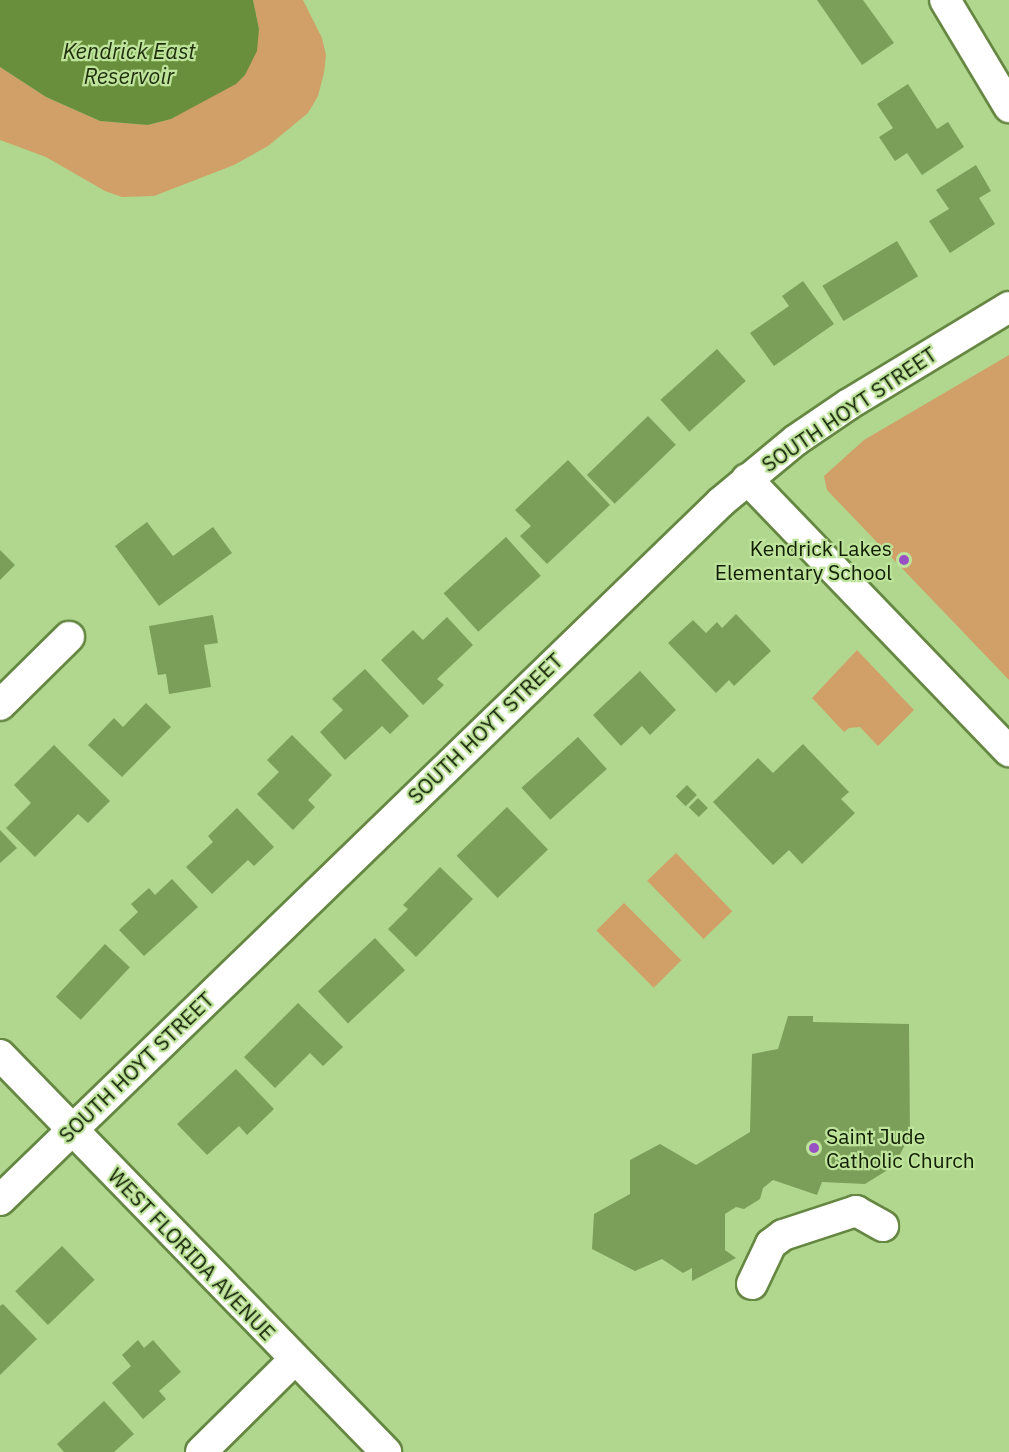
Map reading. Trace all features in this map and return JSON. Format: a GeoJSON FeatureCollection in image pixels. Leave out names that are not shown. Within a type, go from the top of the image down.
{"type":"FeatureCollection","features":[{"type":"Feature","properties":{"kind":"street"},"geometry":{"type":"LineString","coordinates":[[945,0],[1009,107]]}},
{"type":"Feature","properties":{"kind":"street","name":"SOUTH HOYT STREET"},"geometry":{"type":"LineString","coordinates":[[0,1200],[680,540],[747,479],[796,440],[849,404],[1009,307]]}},
{"type":"Feature","properties":{"kind":"street"},"geometry":{"type":"LineString","coordinates":[[747,479],[1009,751]]}},
{"type":"Feature","properties":{"kind":"street"},"geometry":{"type":"LineString","coordinates":[[0,705],[69,637]]}},
{"type":"Feature","properties":{"kind":"street","name":"WEST FLORIDA AVENUE"},"geometry":{"type":"LineString","coordinates":[[0,1055],[70,1130],[386,1452]]}},
{"type":"Feature","properties":{"kind":"street"},"geometry":{"type":"LineString","coordinates":[[752,1284],[771,1244],[783,1235],[856,1211],[884,1226]]}},
{"type":"Feature","properties":{"kind":"street"},"geometry":{"type":"LineString","coordinates":[[201,1452],[295,1359]]}},
{"type":"Feature","properties":{"kind":"shaded area"},"geometry":{"type":"Polygon","coordinates":[[[253,0],[303,0],[322,38],[326,55],[324,73],[318,96],[308,113],[268,146],[234,165],[154,196],[122,197],[105,191],[46,157],[0,140],[0,67],[46,97],[100,121],[148,125],[171,119],[198,103],[259,29],[253,0]]]}},
{"type":"Feature","properties":{"kind":"shaded area"},"geometry":{"type":"Polygon","coordinates":[[[1009,355],[1009,680],[827,490],[824,476],[864,440],[1009,355]]]}},
{"type":"Feature","properties":{"kind":"shaded area"},"geometry":{"type":"Polygon","coordinates":[[[857,650],[914,710],[878,746],[860,727],[849,728],[844,732],[812,698],[857,650]]]}},
{"type":"Feature","properties":{"kind":"shaded area"},"geometry":{"type":"Polygon","coordinates":[[[676,853],[732,911],[703,939],[647,881],[676,853]]]}},
{"type":"Feature","properties":{"kind":"shaded area"},"geometry":{"type":"Polygon","coordinates":[[[624,903],[681,960],[654,988],[596,931],[624,903]]]}},
{"type":"Feature","properties":{"kind":"water","name":"Kendrick East Reservoir"},"geometry":{"type":"Polygon","coordinates":[[[0,0],[253,0],[259,29],[257,51],[245,75],[236,84],[171,119],[148,125],[100,121],[46,97],[0,67],[0,0]]]}},
{"type":"Feature","properties":{"kind":"building"},"geometry":{"type":"Polygon","coordinates":[[[817,0],[863,0],[894,43],[862,65],[817,0]]]}},
{"type":"Feature","properties":{"kind":"building"},"geometry":{"type":"Polygon","coordinates":[[[908,84],[937,129],[948,122],[964,147],[922,175],[907,153],[895,161],[879,137],[893,128],[877,104],[908,84]]]}},
{"type":"Feature","properties":{"kind":"building"},"geometry":{"type":"Polygon","coordinates":[[[976,165],[991,191],[979,198],[995,224],[950,253],[929,221],[949,209],[936,190],[976,165]]]}},
{"type":"Feature","properties":{"kind":"building"},"geometry":{"type":"Polygon","coordinates":[[[897,241],[918,276],[844,321],[822,286],[897,241]]]}},
{"type":"Feature","properties":{"kind":"building"},"geometry":{"type":"Polygon","coordinates":[[[803,281],[834,324],[774,366],[750,333],[789,306],[782,296],[803,281]]]}},
{"type":"Feature","properties":{"kind":"building"},"geometry":{"type":"Polygon","coordinates":[[[717,349],[746,381],[689,432],[661,400],[717,349]]]}},
{"type":"Feature","properties":{"kind":"building"},"geometry":{"type":"Polygon","coordinates":[[[648,416],[676,445],[615,504],[587,475],[648,416]]]}},
{"type":"Feature","properties":{"kind":"building"},"geometry":{"type":"Polygon","coordinates":[[[568,460],[610,505],[547,564],[520,536],[531,526],[515,510],[568,460]]]}},
{"type":"Feature","properties":{"kind":"building"},"geometry":{"type":"Polygon","coordinates":[[[147,522],[173,556],[213,527],[232,553],[159,606],[115,546],[147,522]]]}},
{"type":"Feature","properties":{"kind":"building"},"geometry":{"type":"Polygon","coordinates":[[[506,537],[541,576],[478,632],[444,593],[506,537]]]}},
{"type":"Feature","properties":{"kind":"building"},"geometry":{"type":"Polygon","coordinates":[[[0,550],[15,565],[0,580],[0,550]]]}},
{"type":"Feature","properties":{"kind":"building"},"geometry":{"type":"Polygon","coordinates":[[[736,614],[771,651],[734,686],[729,680],[716,693],[668,643],[693,620],[706,633],[717,622],[722,628],[736,614]]]}},
{"type":"Feature","properties":{"kind":"building"},"geometry":{"type":"Polygon","coordinates":[[[213,615],[218,643],[204,645],[211,687],[169,694],[166,674],[158,675],[149,626],[213,615]]]}},
{"type":"Feature","properties":{"kind":"building"},"geometry":{"type":"Polygon","coordinates":[[[447,617],[473,645],[437,679],[444,685],[423,705],[381,660],[413,630],[423,640],[447,617]]]}},
{"type":"Feature","properties":{"kind":"building"},"geometry":{"type":"Polygon","coordinates":[[[365,669],[409,716],[390,734],[382,726],[345,760],[320,732],[343,710],[332,699],[365,669]]]}},
{"type":"Feature","properties":{"kind":"building"},"geometry":{"type":"Polygon","coordinates":[[[640,671],[676,710],[650,735],[642,726],[621,746],[593,715],[640,671]]]}},
{"type":"Feature","properties":{"kind":"building"},"geometry":{"type":"Polygon","coordinates":[[[146,703],[171,727],[122,777],[88,745],[114,718],[123,727],[146,703]]]}},
{"type":"Feature","properties":{"kind":"building"},"geometry":{"type":"Polygon","coordinates":[[[292,735],[332,775],[308,800],[315,807],[293,830],[257,794],[279,772],[267,760],[292,735]]]}},
{"type":"Feature","properties":{"kind":"building"},"geometry":{"type":"Polygon","coordinates":[[[578,737],[607,769],[550,820],[522,788],[578,737]]]}},
{"type":"Feature","properties":{"kind":"building"},"geometry":{"type":"Polygon","coordinates":[[[803,744],[849,792],[841,799],[855,813],[802,864],[789,850],[773,865],[713,802],[758,758],[773,773],[803,744]]]}},
{"type":"Feature","properties":{"kind":"building"},"geometry":{"type":"Polygon","coordinates":[[[54,745],[110,801],[88,823],[78,814],[35,857],[6,828],[31,803],[14,785],[54,745]]]}},
{"type":"Feature","properties":{"kind":"building"},"geometry":{"type":"Polygon","coordinates":[[[687,785],[697,795],[686,806],[676,796],[687,785]]]}},
{"type":"Feature","properties":{"kind":"building"},"geometry":{"type":"Polygon","coordinates":[[[698,798],[708,808],[699,817],[689,807],[698,798]]]}},
{"type":"Feature","properties":{"kind":"building"},"geometry":{"type":"Polygon","coordinates":[[[507,807],[548,849],[498,898],[457,856],[507,807]]]}},
{"type":"Feature","properties":{"kind":"building"},"geometry":{"type":"Polygon","coordinates":[[[237,808],[274,847],[254,866],[248,860],[212,894],[186,867],[213,842],[208,836],[237,808]]]}},
{"type":"Feature","properties":{"kind":"building"},"geometry":{"type":"Polygon","coordinates":[[[0,830],[17,848],[0,863],[0,830]]]}},
{"type":"Feature","properties":{"kind":"building"},"geometry":{"type":"Polygon","coordinates":[[[440,867],[473,899],[416,957],[388,929],[408,909],[403,905],[440,867]]]}},
{"type":"Feature","properties":{"kind":"building"},"geometry":{"type":"Polygon","coordinates":[[[172,879],[198,907],[144,956],[119,930],[138,912],[131,904],[149,888],[155,895],[172,879]]]}},
{"type":"Feature","properties":{"kind":"building"},"geometry":{"type":"Polygon","coordinates":[[[375,938],[405,970],[348,1023],[318,991],[375,938]]]}},
{"type":"Feature","properties":{"kind":"building"},"geometry":{"type":"Polygon","coordinates":[[[105,944],[130,967],[81,1020],[56,997],[105,944]]]}},
{"type":"Feature","properties":{"kind":"building"},"geometry":{"type":"Polygon","coordinates":[[[298,1003],[343,1047],[323,1066],[310,1053],[275,1088],[244,1057],[298,1003]]]}},
{"type":"Feature","properties":{"kind":"building","name":"Saint Jude Catholic Church"},"geometry":{"type":"Polygon","coordinates":[[[788,1016],[813,1016],[813,1022],[909,1024],[910,1135],[894,1166],[865,1184],[822,1182],[817,1195],[773,1180],[763,1188],[760,1199],[744,1209],[736,1207],[725,1214],[725,1250],[736,1258],[692,1281],[692,1268],[683,1273],[662,1259],[635,1271],[592,1249],[594,1214],[630,1194],[630,1160],[660,1144],[696,1165],[750,1132],[752,1054],[778,1049],[788,1016]]]}},
{"type":"Feature","properties":{"kind":"building"},"geometry":{"type":"Polygon","coordinates":[[[236,1069],[274,1109],[247,1135],[239,1126],[207,1155],[177,1124],[236,1069]]]}},
{"type":"Feature","properties":{"kind":"building"},"geometry":{"type":"Polygon","coordinates":[[[62,1246],[95,1280],[48,1325],[15,1291],[62,1246]]]}},
{"type":"Feature","properties":{"kind":"building"},"geometry":{"type":"Polygon","coordinates":[[[3,1304],[37,1339],[0,1375],[0,1306],[3,1304]]]}},
{"type":"Feature","properties":{"kind":"building"},"geometry":{"type":"Polygon","coordinates":[[[138,1340],[144,1348],[153,1340],[181,1372],[159,1391],[166,1399],[143,1419],[112,1383],[131,1366],[122,1355],[138,1340]]]}},
{"type":"Feature","properties":{"kind":"building"},"geometry":{"type":"Polygon","coordinates":[[[104,1401],[134,1434],[114,1452],[64,1452],[57,1444],[104,1401]]]}},
{"type":"Feature","properties":{"kind":"place","name":"Kendrick Lakes Elementary School"},"geometry":{"type":"Point","coordinates":[904,560]}},
{"type":"Feature","properties":{"kind":"place","name":"Saint Jude Catholic Church"},"geometry":{"type":"Point","coordinates":[814,1148]}}]}
